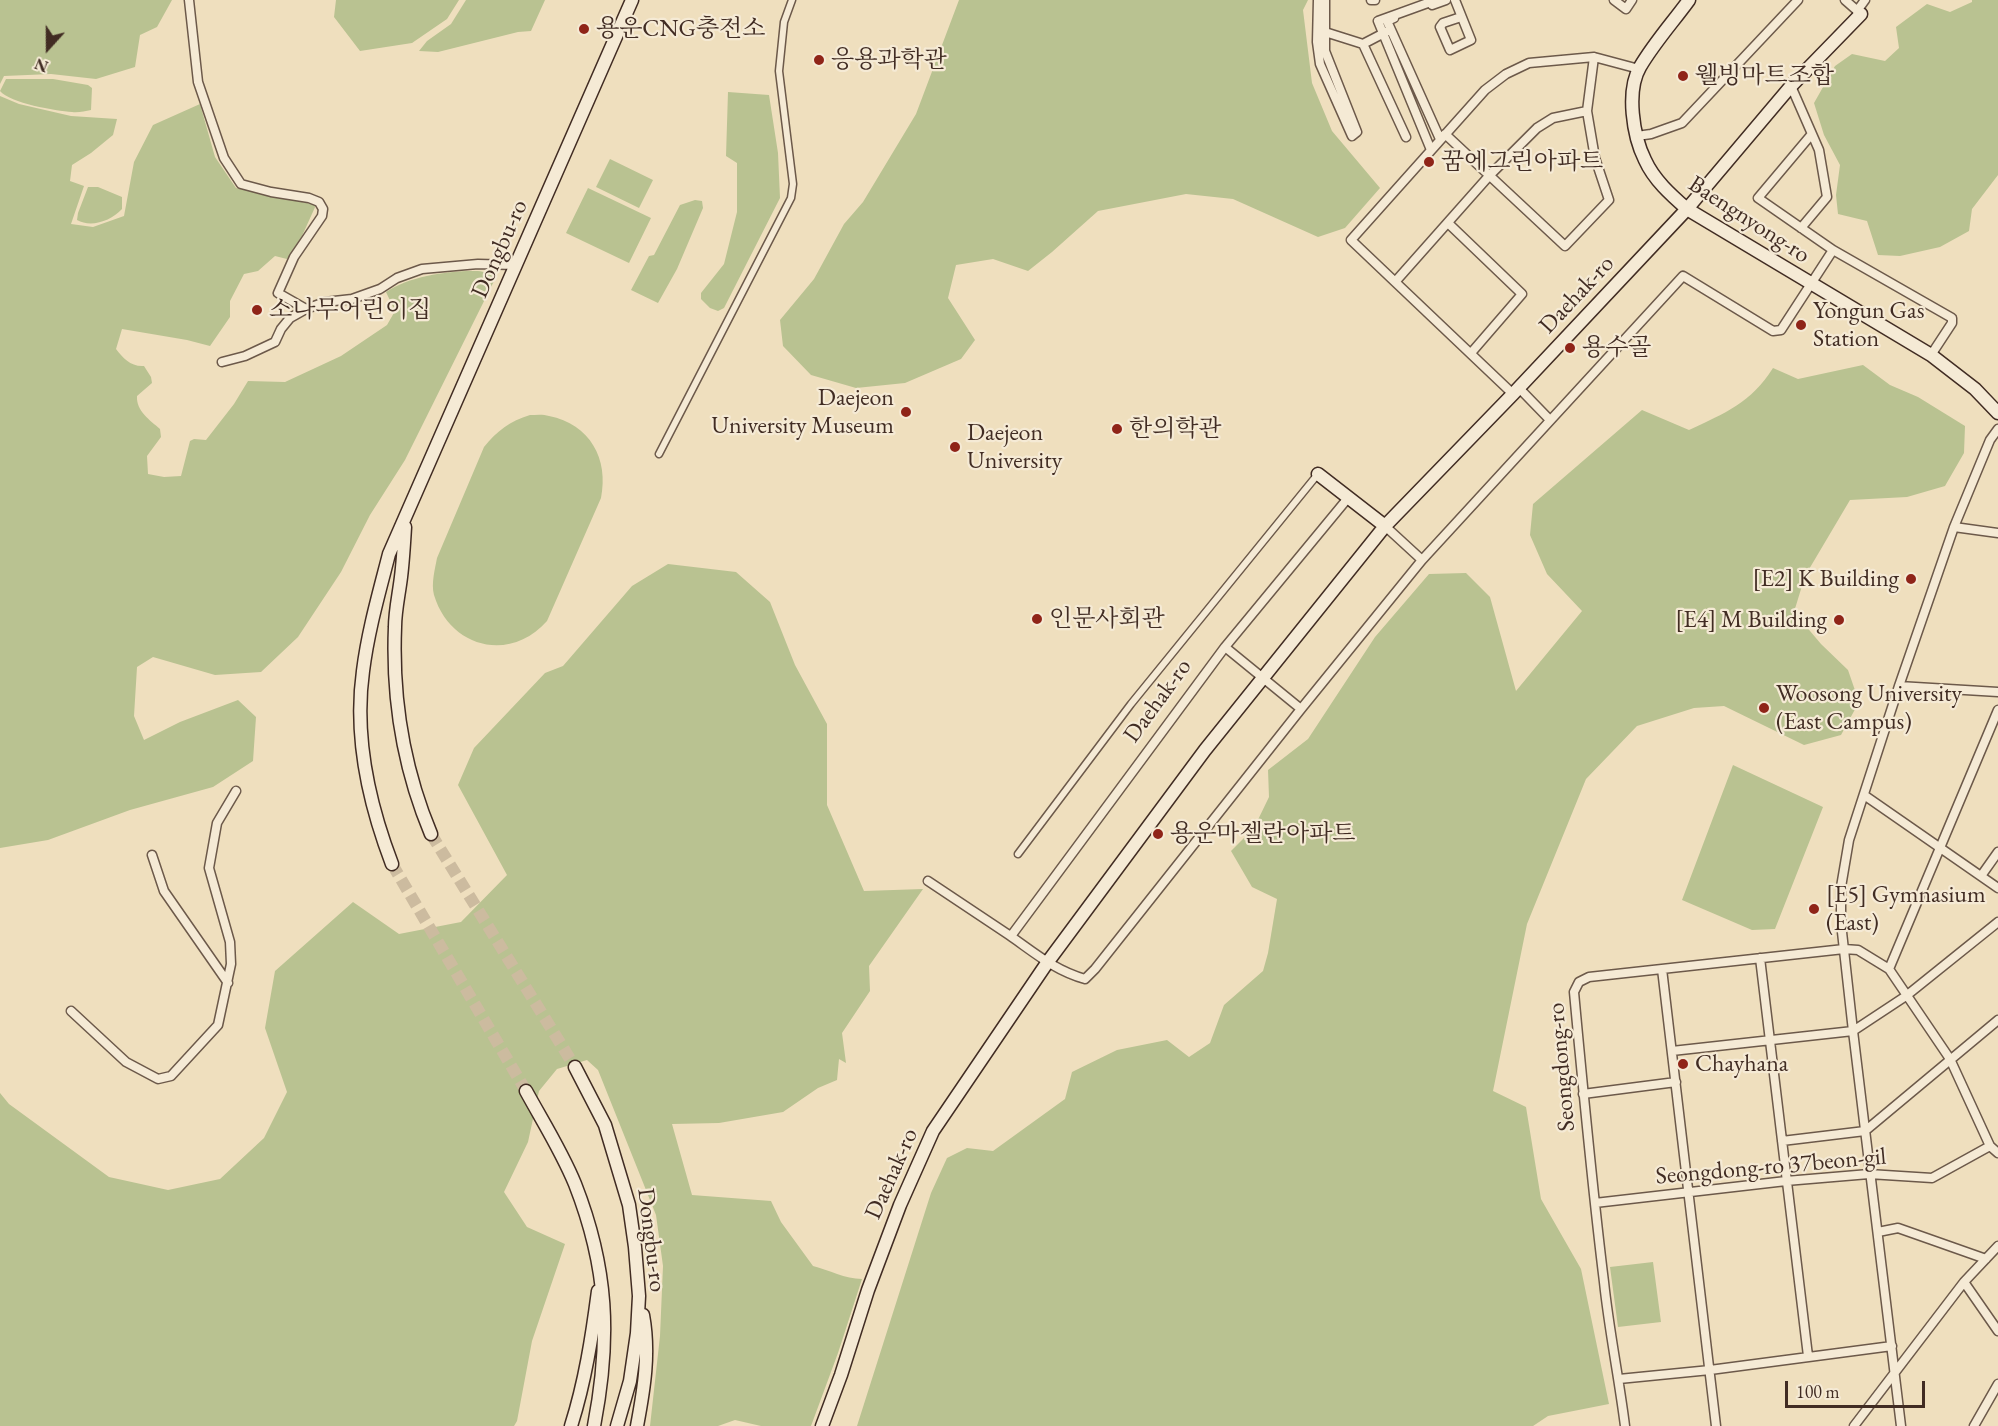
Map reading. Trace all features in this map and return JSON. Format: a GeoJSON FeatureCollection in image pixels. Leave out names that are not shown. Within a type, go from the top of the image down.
{"type":"FeatureCollection","features":[{"type":"Feature","properties":{"kind":"main road","name":"Dongbu-ro"},"geometry":{"type":"LineString","coordinates":[[392,864],[381,834],[371,793],[363,751],[360,706],[363,672],[389,554],[632,0]]}},
{"type":"Feature","properties":{"kind":"main road","name":"Baengnyong-ro"},"geometry":{"type":"LineString","coordinates":[[1689,0],[1639,69],[1632,96],[1634,127],[1645,161],[1665,189],[1687,208],[1810,284],[1931,354],[1975,389],[1998,413]]}},
{"type":"Feature","properties":{"kind":"main road","name":"Daehak-ro"},"geometry":{"type":"LineString","coordinates":[[822,1426],[842,1375],[868,1290],[900,1205],[933,1131],[1002,1026],[1047,963],[1205,750],[1385,526],[1687,208],[1791,86],[1859,13]]}},
{"type":"Feature","properties":{"kind":"main road"},"geometry":{"type":"LineString","coordinates":[[1318,474],[1385,526]]}},
{"type":"Feature","properties":{"kind":"main road"},"geometry":{"type":"LineString","coordinates":[[406,514],[402,575],[395,626],[394,688],[404,757],[419,806],[431,834]]}},
{"type":"Feature","properties":{"kind":"main road","name":"Dongbu-ro"},"geometry":{"type":"LineString","coordinates":[[575,1067],[605,1125],[629,1205],[635,1247],[639,1296],[637,1333],[630,1381],[617,1426]]}},
{"type":"Feature","properties":{"kind":"main road"},"geometry":{"type":"LineString","coordinates":[[526,1091],[574,1183],[590,1227],[600,1272],[605,1319],[604,1355],[601,1391],[594,1426]]}},
{"type":"Feature","properties":{"kind":"main road"},"geometry":{"type":"LineString","coordinates":[[571,1426],[591,1342],[600,1272]]}},
{"type":"Feature","properties":{"kind":"main road"},"geometry":{"type":"LineString","coordinates":[[637,1426],[644,1391],[647,1338],[639,1296]]}},
{"type":"Feature","properties":{"kind":"street"},"geometry":{"type":"LineString","coordinates":[[189,0],[198,82],[224,158],[241,184],[309,198],[320,202],[323,209],[322,216],[294,257],[278,293],[306,309]]}},
{"type":"Feature","properties":{"kind":"street"},"geometry":{"type":"LineString","coordinates":[[659,454],[791,198],[793,184],[779,71],[784,22],[792,0]]}},
{"type":"Feature","properties":{"kind":"street"},"geometry":{"type":"LineString","coordinates":[[1318,0],[1317,42],[1320,64],[1352,136],[1358,132],[1325,51],[1325,0]]}},
{"type":"Feature","properties":{"kind":"street"},"geometry":{"type":"LineString","coordinates":[[1436,0],[1378,20],[1387,31],[1442,137],[1489,176],[1565,246],[1609,200],[1594,158],[1587,111],[1594,57]]}},
{"type":"Feature","properties":{"kind":"street"},"geometry":{"type":"LineString","coordinates":[[1431,150],[1387,31],[1387,21],[1446,0]]}},
{"type":"Feature","properties":{"kind":"street"},"geometry":{"type":"LineString","coordinates":[[1455,0],[1461,17]]}},
{"type":"Feature","properties":{"kind":"street"},"geometry":{"type":"LineString","coordinates":[[1614,0],[1626,9],[1632,0]]}},
{"type":"Feature","properties":{"kind":"street"},"geometry":{"type":"LineString","coordinates":[[1637,136],[1651,134],[1682,123],[1798,0]]}},
{"type":"Feature","properties":{"kind":"street"},"geometry":{"type":"LineString","coordinates":[[1845,0],[1859,13],[1865,0]]}},
{"type":"Feature","properties":{"kind":"street"},"geometry":{"type":"LineString","coordinates":[[1325,32],[1363,44],[1387,31]]}},
{"type":"Feature","properties":{"kind":"street"},"geometry":{"type":"LineString","coordinates":[[1363,44],[1406,137]]}},
{"type":"Feature","properties":{"kind":"street"},"geometry":{"type":"LineString","coordinates":[[928,881],[1011,936],[1047,963],[1066,973],[1085,979],[1095,969],[1422,560],[1550,420],[1471,353],[1351,240],[1485,90],[1506,74],[1529,63],[1594,57],[1639,69]]}},
{"type":"Feature","properties":{"kind":"street"},"geometry":{"type":"LineString","coordinates":[[1791,86],[1819,150],[1827,197],[1801,228]]}},
{"type":"Feature","properties":{"kind":"street"},"geometry":{"type":"LineString","coordinates":[[1395,282],[1489,176],[1537,128],[1553,118],[1587,111]]}},
{"type":"Feature","properties":{"kind":"street","name":"Baengnyong-ro"},"geometry":{"type":"LineString","coordinates":[[1811,135],[1758,198],[1833,250],[1952,318],[1952,323],[1931,354]]}},
{"type":"Feature","properties":{"kind":"street"},"geometry":{"type":"LineString","coordinates":[[1448,223],[1522,294],[1471,353]]}},
{"type":"Feature","properties":{"kind":"street"},"geometry":{"type":"LineString","coordinates":[[1810,284],[1833,250]]}},
{"type":"Feature","properties":{"kind":"street"},"geometry":{"type":"LineString","coordinates":[[222,362],[245,356],[275,342],[281,329],[290,318],[306,309],[325,302],[352,299],[380,289],[397,278],[422,269],[478,264],[516,265]]}},
{"type":"Feature","properties":{"kind":"street","name":"Baengnyong-ro"},"geometry":{"type":"LineString","coordinates":[[1550,420],[1683,276],[1773,331],[1780,330],[1810,284]]}},
{"type":"Feature","properties":{"kind":"street"},"geometry":{"type":"LineString","coordinates":[[1901,1426],[1869,1174],[1841,924],[1841,887],[1849,840],[1899,686],[1954,527],[1990,440],[1998,429]]}},
{"type":"Feature","properties":{"kind":"street"},"geometry":{"type":"LineString","coordinates":[[1018,854],[1131,704],[1318,474]]}},
{"type":"Feature","properties":{"kind":"street","name":"Daehak-ro"},"geometry":{"type":"LineString","coordinates":[[1011,936],[1225,647],[1348,498]]}},
{"type":"Feature","properties":{"kind":"street"},"geometry":{"type":"LineString","coordinates":[[1385,526],[1422,560]]}},
{"type":"Feature","properties":{"kind":"street"},"geometry":{"type":"LineString","coordinates":[[1954,527],[1998,532]]}},
{"type":"Feature","properties":{"kind":"street"},"geometry":{"type":"LineString","coordinates":[[1225,647],[1301,709]]}},
{"type":"Feature","properties":{"kind":"street"},"geometry":{"type":"LineString","coordinates":[[1899,686],[1998,692]]}},
{"type":"Feature","properties":{"kind":"street"},"geometry":{"type":"LineString","coordinates":[[1889,969],[1998,710]]}},
{"type":"Feature","properties":{"kind":"street"},"geometry":{"type":"LineString","coordinates":[[71,1011],[126,1062],[158,1079],[171,1076],[218,1025],[231,963],[230,942],[209,868],[217,823],[236,791]]}},
{"type":"Feature","properties":{"kind":"street"},"geometry":{"type":"LineString","coordinates":[[1864,795],[1998,888]]}},
{"type":"Feature","properties":{"kind":"street"},"geometry":{"type":"LineString","coordinates":[[1981,876],[1998,852]]}},
{"type":"Feature","properties":{"kind":"street"},"geometry":{"type":"LineString","coordinates":[[152,855],[164,891],[228,983]]}},
{"type":"Feature","properties":{"kind":"street"},"geometry":{"type":"LineString","coordinates":[[1672,1051],[1853,1031],[1906,996],[1998,922]]}},
{"type":"Feature","properties":{"kind":"street"},"geometry":{"type":"LineString","coordinates":[[1844,949],[1858,950],[1889,969],[1950,1059],[1990,1146],[1998,1153]]}},
{"type":"Feature","properties":{"kind":"street","name":"Seongdong-ro"},"geometry":{"type":"LineString","coordinates":[[1625,1426],[1604,1285],[1574,992],[1579,982],[1590,977],[1844,949]]}},
{"type":"Feature","properties":{"kind":"street"},"geometry":{"type":"LineString","coordinates":[[1760,958],[1808,1356]]}},
{"type":"Feature","properties":{"kind":"street"},"geometry":{"type":"LineString","coordinates":[[1662,969],[1716,1426]]}},
{"type":"Feature","properties":{"kind":"street"},"geometry":{"type":"LineString","coordinates":[[1782,1140],[1865,1131],[1998,1020]]}},
{"type":"Feature","properties":{"kind":"street"},"geometry":{"type":"LineString","coordinates":[[1583,1094],[1676,1082]]}},
{"type":"Feature","properties":{"kind":"street","name":"Seongdong-ro 37beon-gil"},"geometry":{"type":"LineString","coordinates":[[1595,1203],[1869,1174],[1932,1178],[1990,1146]]}},
{"type":"Feature","properties":{"kind":"street"},"geometry":{"type":"LineString","coordinates":[[1878,1232],[1898,1228],[1986,1259]]}},
{"type":"Feature","properties":{"kind":"street"},"geometry":{"type":"LineString","coordinates":[[1854,1426],[1965,1282],[1998,1246]]}},
{"type":"Feature","properties":{"kind":"street"},"geometry":{"type":"LineString","coordinates":[[1965,1282],[1998,1330]]}},
{"type":"Feature","properties":{"kind":"street"},"geometry":{"type":"LineString","coordinates":[[1619,1379],[1710,1370],[1892,1346]]}},
{"type":"Feature","properties":{"kind":"street"},"geometry":{"type":"LineString","coordinates":[[1974,1426],[1998,1384]]}},
{"type":"Feature","properties":{"kind":"green space"},"geometry":{"type":"Polygon","coordinates":[[[0,0],[172,0],[157,27],[140,35],[135,67],[96,79],[51,74],[4,76],[0,84],[0,0]]]}},
{"type":"Feature","properties":{"kind":"green space"},"geometry":{"type":"Polygon","coordinates":[[[336,0],[459,0],[447,19],[412,43],[360,51],[334,17],[336,0]]]}},
{"type":"Feature","properties":{"kind":"green space"},"geometry":{"type":"Polygon","coordinates":[[[466,0],[545,0],[531,31],[518,32],[438,52],[419,51],[427,41],[451,24],[466,0]]]}},
{"type":"Feature","properties":{"kind":"green space"},"geometry":{"type":"Polygon","coordinates":[[[959,0],[1308,0],[1303,10],[1312,83],[1332,131],[1380,188],[1345,228],[1318,237],[1233,199],[1186,194],[1098,211],[1028,271],[993,259],[956,265],[948,298],[975,340],[961,359],[905,383],[856,388],[811,375],[783,346],[780,320],[814,279],[844,224],[863,202],[916,114],[959,0]]]}},
{"type":"Feature","properties":{"kind":"green space"},"geometry":{"type":"Polygon","coordinates":[[[1972,0],[1998,0],[1998,175],[1972,209],[1969,231],[1940,247],[1900,256],[1878,255],[1867,221],[1838,214],[1836,195],[1840,165],[1824,135],[1814,103],[1835,66],[1852,54],[1885,61],[1899,48],[1896,27],[1927,4],[1950,12],[1972,0]]]}},
{"type":"Feature","properties":{"kind":"green space"},"geometry":{"type":"Polygon","coordinates":[[[6,79],[53,79],[88,85],[92,88],[91,110],[65,111],[34,106],[13,99],[0,91],[6,79]]]}},
{"type":"Feature","properties":{"kind":"green space"},"geometry":{"type":"Polygon","coordinates":[[[728,92],[769,95],[778,153],[780,198],[724,308],[718,311],[710,308],[701,299],[701,293],[724,264],[737,212],[737,163],[726,156],[728,92]]]}},
{"type":"Feature","properties":{"kind":"green space"},"geometry":{"type":"Polygon","coordinates":[[[0,96],[19,104],[71,116],[117,119],[113,135],[72,165],[70,181],[84,186],[71,224],[93,227],[124,216],[134,162],[153,125],[200,104],[215,157],[236,188],[316,205],[302,236],[287,259],[275,256],[258,271],[244,274],[230,301],[230,317],[210,346],[122,329],[116,349],[131,363],[144,366],[151,377],[152,383],[137,396],[141,411],[160,429],[161,437],[147,456],[148,474],[164,477],[181,476],[190,441],[206,440],[234,404],[248,381],[285,382],[341,356],[387,325],[395,311],[386,292],[395,286],[430,275],[455,272],[480,271],[496,277],[405,460],[370,515],[341,572],[298,637],[261,672],[215,675],[153,657],[137,667],[134,716],[144,740],[180,722],[238,700],[256,717],[253,761],[213,787],[130,810],[48,840],[0,848],[0,96]]]}},
{"type":"Feature","properties":{"kind":"green space"},"geometry":{"type":"Polygon","coordinates":[[[610,159],[653,180],[639,208],[596,187],[610,159]]]}},
{"type":"Feature","properties":{"kind":"green space"},"geometry":{"type":"Polygon","coordinates":[[[88,187],[98,187],[122,197],[122,209],[101,222],[88,223],[77,220],[88,187]]]}},
{"type":"Feature","properties":{"kind":"green space"},"geometry":{"type":"Polygon","coordinates":[[[588,188],[651,218],[629,263],[566,233],[588,188]]]}},
{"type":"Feature","properties":{"kind":"green space"},"geometry":{"type":"Polygon","coordinates":[[[695,200],[702,201],[703,208],[677,269],[658,303],[631,290],[649,256],[654,255],[680,205],[695,200]]]}},
{"type":"Feature","properties":{"kind":"green space"},"geometry":{"type":"Polygon","coordinates":[[[1863,365],[1890,385],[1918,397],[1965,426],[1964,453],[1945,486],[1907,497],[1850,500],[1805,576],[1794,612],[1821,644],[1848,670],[1859,702],[1841,735],[1804,745],[1724,706],[1694,708],[1637,726],[1586,779],[1527,924],[1493,1091],[1526,1107],[1541,1199],[1581,1269],[1609,1404],[1548,1416],[1533,1426],[857,1426],[931,1193],[947,1158],[967,1148],[993,1151],[1065,1099],[1072,1072],[1117,1050],[1167,1040],[1189,1057],[1210,1043],[1224,1005],[1263,971],[1277,899],[1252,887],[1231,851],[1254,828],[1269,797],[1268,770],[1308,739],[1375,637],[1429,574],[1466,573],[1490,597],[1516,691],[1582,611],[1547,574],[1530,535],[1533,504],[1642,410],[1689,430],[1726,412],[1746,399],[1765,380],[1773,368],[1798,379],[1863,365]]]}},
{"type":"Feature","properties":{"kind":"green space"},"geometry":{"type":"Polygon","coordinates":[[[530,415],[544,415],[563,420],[586,435],[599,457],[603,484],[601,498],[547,621],[532,634],[516,642],[499,645],[483,644],[467,638],[453,627],[442,613],[433,590],[437,558],[484,447],[504,427],[530,415]]]}},
{"type":"Feature","properties":{"kind":"green space"},"geometry":{"type":"Polygon","coordinates":[[[668,564],[736,572],[770,602],[795,665],[827,724],[827,805],[864,891],[923,889],[869,966],[870,991],[842,1033],[846,1063],[839,1059],[837,1080],[818,1088],[783,1112],[719,1123],[672,1124],[692,1195],[771,1201],[781,1222],[813,1266],[843,1276],[862,1279],[811,1426],[761,1426],[735,1420],[718,1426],[650,1426],[660,1336],[663,1266],[656,1215],[598,1070],[587,1060],[557,1069],[539,1091],[528,1142],[504,1192],[527,1227],[565,1244],[532,1341],[517,1421],[514,1426],[0,1426],[0,1093],[9,1104],[109,1177],[168,1190],[220,1179],[264,1138],[287,1092],[265,1028],[275,971],[353,902],[399,934],[461,922],[507,875],[458,785],[474,748],[545,673],[563,666],[632,586],[668,564]]]}},
{"type":"Feature","properties":{"kind":"green space"},"geometry":{"type":"Polygon","coordinates":[[[1733,765],[1823,807],[1775,929],[1752,930],[1682,900],[1733,765]]]}},
{"type":"Feature","properties":{"kind":"green space"},"geometry":{"type":"Polygon","coordinates":[[[1653,1262],[1661,1322],[1618,1327],[1610,1267],[1653,1262]]]}},
{"type":"Feature","properties":{"kind":"tunnel"},"geometry":{"type":"LineString","coordinates":[[431,834],[575,1067]]}},
{"type":"Feature","properties":{"kind":"tunnel"},"geometry":{"type":"LineString","coordinates":[[392,864],[526,1091]]}},
{"type":"Feature","properties":{"kind":"place","name":"용운CNG충전소"},"geometry":{"type":"Point","coordinates":[584,29]}},
{"type":"Feature","properties":{"kind":"place","name":"응용과학관"},"geometry":{"type":"Point","coordinates":[819,60]}},
{"type":"Feature","properties":{"kind":"place","name":"웰빙마트조합"},"geometry":{"type":"Point","coordinates":[1683,76]}},
{"type":"Feature","properties":{"kind":"place","name":"꿈에그린아파트"},"geometry":{"type":"Point","coordinates":[1429,162]}},
{"type":"Feature","properties":{"kind":"place","name":"소나무어린이집"},"geometry":{"type":"Point","coordinates":[257,310]}},
{"type":"Feature","properties":{"kind":"place","name":"Yongun Gas Station"},"geometry":{"type":"Point","coordinates":[1801,325]}},
{"type":"Feature","properties":{"kind":"place","name":"용수골"},"geometry":{"type":"Point","coordinates":[1570,348]}},
{"type":"Feature","properties":{"kind":"place","name":"Daejeon University Museum"},"geometry":{"type":"Point","coordinates":[906,412]}},
{"type":"Feature","properties":{"kind":"place","name":"한의학관"},"geometry":{"type":"Point","coordinates":[1117,429]}},
{"type":"Feature","properties":{"kind":"place","name":"Daejeon University"},"geometry":{"type":"Point","coordinates":[955,447]}},
{"type":"Feature","properties":{"kind":"place","name":"[E2] K Building"},"geometry":{"type":"Point","coordinates":[1911,579]}},
{"type":"Feature","properties":{"kind":"place","name":"인문사회관"},"geometry":{"type":"Point","coordinates":[1037,619]}},
{"type":"Feature","properties":{"kind":"place","name":"[E4] M Building"},"geometry":{"type":"Point","coordinates":[1839,620]}},
{"type":"Feature","properties":{"kind":"place","name":"Woosong University (East Campus)"},"geometry":{"type":"Point","coordinates":[1764,708]}},
{"type":"Feature","properties":{"kind":"place","name":"용운마젤란아파트"},"geometry":{"type":"Point","coordinates":[1158,834]}},
{"type":"Feature","properties":{"kind":"place","name":"[E5] Gymnasium (East)"},"geometry":{"type":"Point","coordinates":[1814,909]}},
{"type":"Feature","properties":{"kind":"place","name":"Chayhana"},"geometry":{"type":"Point","coordinates":[1683,1064]}}]}
